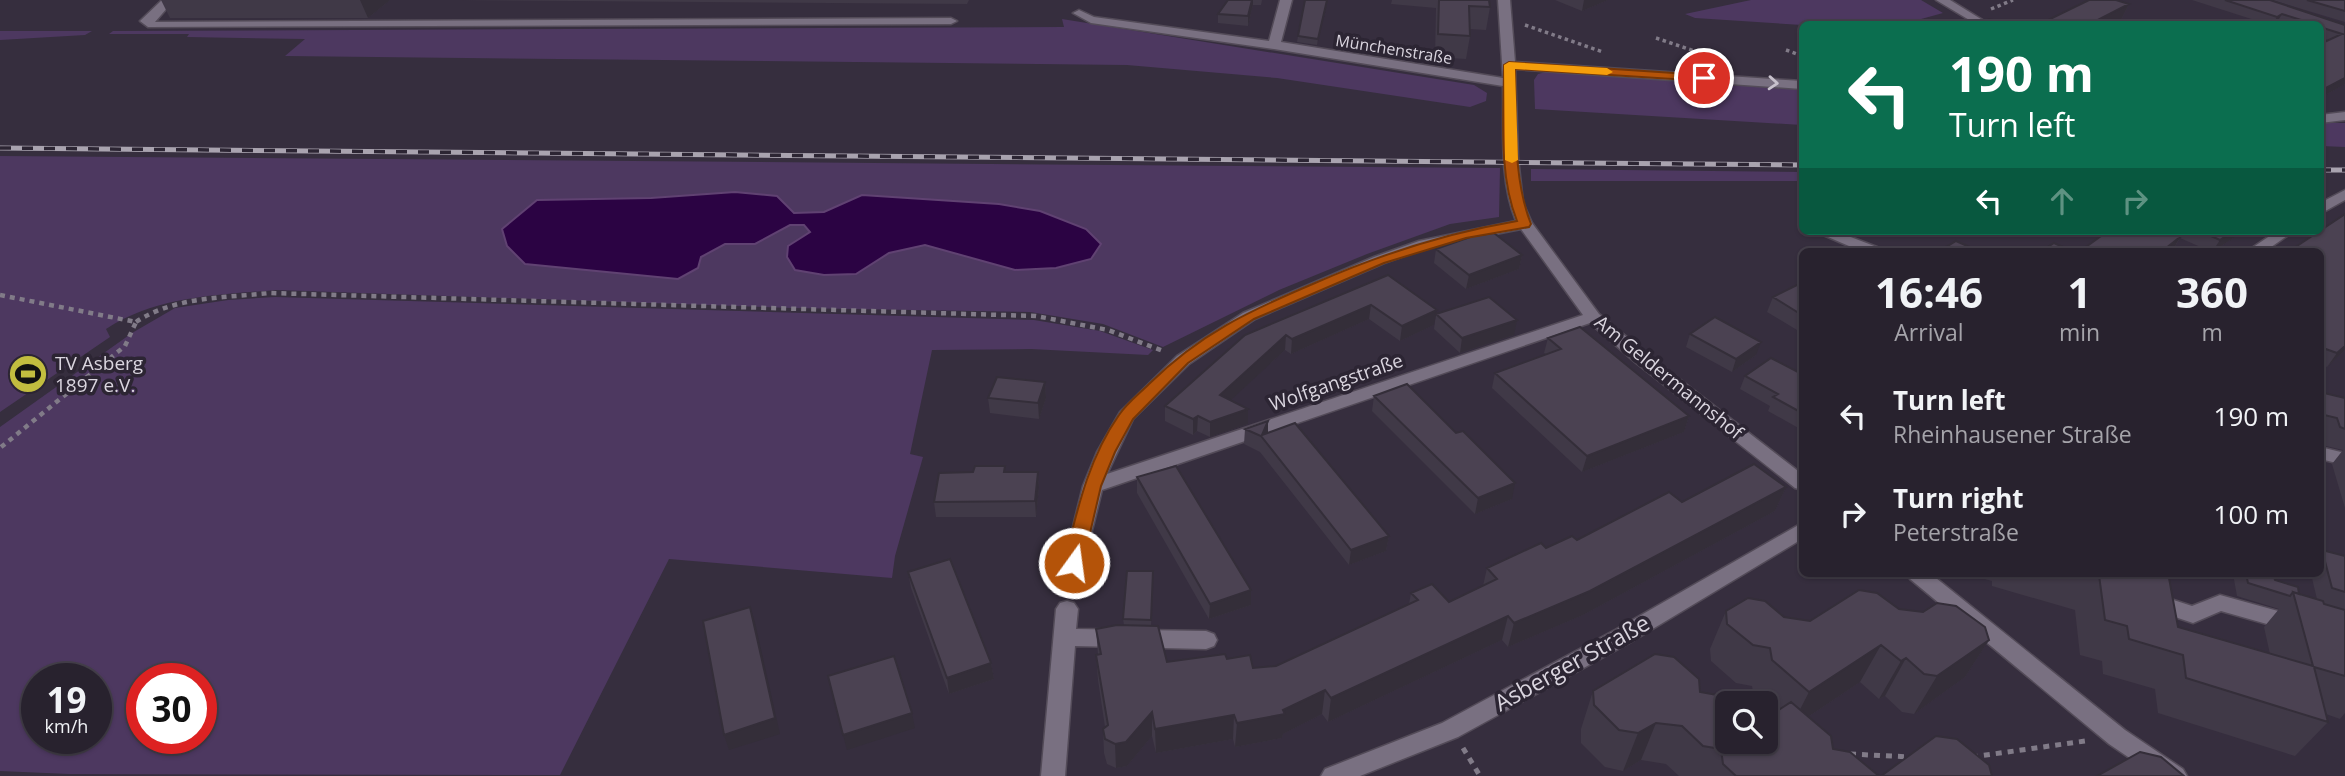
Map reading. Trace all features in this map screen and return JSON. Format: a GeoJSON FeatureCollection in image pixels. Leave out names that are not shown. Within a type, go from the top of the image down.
{"type":"FeatureCollection","features":[{"type":"Feature","properties":{"kind":"street"},"geometry":{"type":"LineString","coordinates":[[168,0],[145,21],[152,25],[186,25],[951,20]]}},
{"type":"Feature","properties":{"kind":"street"},"geometry":{"type":"LineString","coordinates":[[1274,45],[1286,0]]}},
{"type":"Feature","properties":{"kind":"street","name":"Am Geldermannshof"},"geometry":{"type":"LineString","coordinates":[[1504,0],[1516,203],[1525,224],[1593,317],[1641,358],[1799,481]]}},
{"type":"Feature","properties":{"kind":"street"},"geometry":{"type":"LineString","coordinates":[[1942,0],[1978,21]]}},
{"type":"Feature","properties":{"kind":"street","name":"Münchenstraße"},"geometry":{"type":"LineString","coordinates":[[1079,13],[1091,20],[1274,45],[1508,83]]}},
{"type":"Feature","properties":{"kind":"street"},"geometry":{"type":"LineString","coordinates":[[1509,65],[1799,85]]}},
{"type":"Feature","properties":{"kind":"street"},"geometry":{"type":"LineString","coordinates":[[2324,119],[2345,116]]}},
{"type":"Feature","properties":{"kind":"street"},"geometry":{"type":"LineString","coordinates":[[2324,207],[2345,194]]}},
{"type":"Feature","properties":{"kind":"street"},"geometry":{"type":"LineString","coordinates":[[1074,563],[1093,486],[1106,452],[1126,416],[1183,359],[1249,316],[1379,260],[1464,234],[1525,224]]}},
{"type":"Feature","properties":{"kind":"street"},"geometry":{"type":"LineString","coordinates":[[1832,235],[1866,248]]}},
{"type":"Feature","properties":{"kind":"street"},"geometry":{"type":"LineString","coordinates":[[2260,248],[2281,235]]}},
{"type":"Feature","properties":{"kind":"street","name":"Wolfgangstraße"},"geometry":{"type":"LineString","coordinates":[[1093,486],[1593,317]]}},
{"type":"Feature","properties":{"kind":"street"},"geometry":{"type":"LineString","coordinates":[[2324,454],[2345,459]]}},
{"type":"Feature","properties":{"kind":"street","name":"Asberger Straße"},"geometry":{"type":"LineString","coordinates":[[1332,776],[1450,730],[1623,635],[1799,532]]}},
{"type":"Feature","properties":{"kind":"street"},"geometry":{"type":"LineString","coordinates":[[1921,577],[2116,737],[2175,776]]}},
{"type":"Feature","properties":{"kind":"street"},"geometry":{"type":"LineString","coordinates":[[2132,593],[2193,615],[2220,603],[2319,631]]}},
{"type":"Feature","properties":{"kind":"street"},"geometry":{"type":"LineString","coordinates":[[1053,776],[1066,610]]}},
{"type":"Feature","properties":{"kind":"street"},"geometry":{"type":"LineString","coordinates":[[1064,637],[1206,640]]}},
{"type":"Feature","properties":{"kind":"path"},"geometry":{"type":"LineString","coordinates":[[1984,10],[2013,0]]}},
{"type":"Feature","properties":{"kind":"path"},"geometry":{"type":"LineString","coordinates":[[1507,24],[1527,26],[1614,57]]}},
{"type":"Feature","properties":{"kind":"path"},"geometry":{"type":"LineString","coordinates":[[1656,38],[1735,64]]}},
{"type":"Feature","properties":{"kind":"path"},"geometry":{"type":"LineString","coordinates":[[1786,50],[1799,55]]}},
{"type":"Feature","properties":{"kind":"path"},"geometry":{"type":"LineString","coordinates":[[0,448],[125,345],[136,322],[151,312],[182,302],[270,293],[1036,316],[1108,330],[1183,359]]}},
{"type":"Feature","properties":{"kind":"path"},"geometry":{"type":"LineString","coordinates":[[0,295],[136,322]]}},
{"type":"Feature","properties":{"kind":"path"},"geometry":{"type":"LineString","coordinates":[[1450,730],[1480,776]]}},
{"type":"Feature","properties":{"kind":"path"},"geometry":{"type":"LineString","coordinates":[[1961,758],[2116,737]]}},
{"type":"Feature","properties":{"kind":"path"},"geometry":{"type":"LineString","coordinates":[[1841,752],[1854,755],[1921,757]]}},
{"type":"Feature","properties":{"kind":"shaded area"},"geometry":{"type":"Polygon","coordinates":[[[1751,0],[1921,0],[1943,13],[1914,21],[1799,21],[1799,25],[1695,18],[1685,14],[1751,0]]]}},
{"type":"Feature","properties":{"kind":"shaded area"},"geometry":{"type":"Polygon","coordinates":[[[1062,19],[1474,85],[1487,93],[1486,101],[1470,107],[1277,78],[1127,65],[285,56],[305,39],[109,34],[113,31],[1064,27],[1062,19]]]}},
{"type":"Feature","properties":{"kind":"shaded area"},"geometry":{"type":"Polygon","coordinates":[[[0,31],[92,31],[85,35],[0,40],[0,31]]]}},
{"type":"Feature","properties":{"kind":"shaded area"},"geometry":{"type":"Polygon","coordinates":[[[1546,72],[1799,88],[1799,125],[1535,109],[1534,80],[1538,74],[1546,72]]]}},
{"type":"Feature","properties":{"kind":"shaded area"},"geometry":{"type":"Polygon","coordinates":[[[2324,123],[2345,123],[2345,147],[2324,146],[2324,123]]]}},
{"type":"Feature","properties":{"kind":"shaded area"},"geometry":{"type":"Polygon","coordinates":[[[0,156],[1500,168],[1499,217],[1450,224],[1367,254],[1279,290],[1163,347],[1103,324],[1030,312],[791,308],[276,290],[210,296],[167,303],[126,318],[106,329],[110,337],[0,412],[0,156]]]}},
{"type":"Feature","properties":{"kind":"shaded area"},"geometry":{"type":"Polygon","coordinates":[[[1531,169],[1799,172],[1799,181],[1531,181],[1531,169]]]}},
{"type":"Feature","properties":{"kind":"shaded area"},"geometry":{"type":"Polygon","coordinates":[[[735,192],[777,196],[794,213],[824,212],[862,195],[999,204],[1040,211],[1086,229],[1101,244],[1091,259],[1056,268],[1015,270],[925,245],[889,253],[856,274],[824,275],[795,270],[787,257],[788,246],[810,232],[804,225],[790,225],[755,244],[725,244],[701,257],[698,268],[678,279],[525,264],[507,246],[502,229],[537,200],[651,198],[735,192]]]}},
{"type":"Feature","properties":{"kind":"shaded area"},"geometry":{"type":"Polygon","coordinates":[[[275,297],[1034,320],[1100,331],[1153,350],[1148,355],[1031,349],[932,350],[910,454],[923,457],[895,556],[892,578],[669,559],[560,775],[69,774],[0,771],[0,427],[132,333],[175,308],[228,300],[275,297]]]}},
{"type":"Feature","properties":{"kind":"building"},"geometry":{"type":"Polygon","coordinates":[[[1228,0],[1252,0],[1248,16],[1218,14],[1228,0]]]}},
{"type":"Feature","properties":{"kind":"building"},"geometry":{"type":"Polygon","coordinates":[[[1305,0],[1327,0],[1318,39],[1298,36],[1305,0]]]}},
{"type":"Feature","properties":{"kind":"building"},"geometry":{"type":"Polygon","coordinates":[[[1439,0],[1489,0],[1490,7],[1469,6],[1470,36],[1438,34],[1439,0]]]}},
{"type":"Feature","properties":{"kind":"building"},"geometry":{"type":"Polygon","coordinates":[[[2089,0],[2116,0],[2129,4],[2096,21],[2050,19],[2089,0]]]}},
{"type":"Feature","properties":{"kind":"building"},"geometry":{"type":"Polygon","coordinates":[[[2225,0],[2270,0],[2345,25],[2345,78],[2324,87],[2324,42],[2342,34],[2324,28],[2324,21],[2304,21],[2282,14],[2277,17],[2225,0]]]}},
{"type":"Feature","properties":{"kind":"building"},"geometry":{"type":"Polygon","coordinates":[[[2307,0],[2345,0],[2345,11],[2307,0]]]}},
{"type":"Feature","properties":{"kind":"building"},"geometry":{"type":"Polygon","coordinates":[[[2345,214],[2345,346],[2337,353],[2324,348],[2324,248],[2294,248],[2314,235],[2324,235],[2324,228],[2345,214]]]}},
{"type":"Feature","properties":{"kind":"building"},"geometry":{"type":"Polygon","coordinates":[[[1494,233],[1522,255],[1469,275],[1436,249],[1473,236],[1494,233]]]}},
{"type":"Feature","properties":{"kind":"building"},"geometry":{"type":"Polygon","coordinates":[[[2102,235],[2180,237],[2166,248],[2085,248],[2102,235]]]}},
{"type":"Feature","properties":{"kind":"building"},"geometry":{"type":"Polygon","coordinates":[[[2209,235],[2227,235],[2220,240],[2209,235]]]}},
{"type":"Feature","properties":{"kind":"building"},"geometry":{"type":"Polygon","coordinates":[[[1956,241],[1972,248],[1945,248],[1956,241]]]}},
{"type":"Feature","properties":{"kind":"building"},"geometry":{"type":"Polygon","coordinates":[[[2054,243],[2065,248],[2046,248],[2054,243]]]}},
{"type":"Feature","properties":{"kind":"building"},"geometry":{"type":"Polygon","coordinates":[[[1388,275],[1437,310],[1402,326],[1371,305],[1292,339],[1286,335],[1220,395],[1248,409],[1210,422],[1198,416],[1193,419],[1165,406],[1245,335],[1388,275]]]}},
{"type":"Feature","properties":{"kind":"building"},"geometry":{"type":"Polygon","coordinates":[[[1799,284],[1799,313],[1773,297],[1799,284]]]}},
{"type":"Feature","properties":{"kind":"building"},"geometry":{"type":"Polygon","coordinates":[[[1489,297],[1517,320],[1462,338],[1436,314],[1489,297]]]}},
{"type":"Feature","properties":{"kind":"building"},"geometry":{"type":"Polygon","coordinates":[[[1715,317],[1761,342],[1736,359],[1690,334],[1715,317]]]}},
{"type":"Feature","properties":{"kind":"building"},"geometry":{"type":"Polygon","coordinates":[[[1580,327],[1689,416],[1587,456],[1495,373],[1561,349],[1548,338],[1580,327]]]}},
{"type":"Feature","properties":{"kind":"building"},"geometry":{"type":"Polygon","coordinates":[[[1771,358],[1799,372],[1799,411],[1773,397],[1778,394],[1745,376],[1771,358]]]}},
{"type":"Feature","properties":{"kind":"building"},"geometry":{"type":"Polygon","coordinates":[[[997,377],[1045,382],[1038,403],[988,398],[997,377]]]}},
{"type":"Feature","properties":{"kind":"building"},"geometry":{"type":"Polygon","coordinates":[[[1407,384],[1456,433],[1463,431],[1515,483],[1478,498],[1374,396],[1407,384]]]}},
{"type":"Feature","properties":{"kind":"building"},"geometry":{"type":"Polygon","coordinates":[[[2324,393],[2345,398],[2345,429],[2340,427],[2337,418],[2324,415],[2324,393]]]}},
{"type":"Feature","properties":{"kind":"building"},"geometry":{"type":"Polygon","coordinates":[[[1268,421],[1262,435],[1295,423],[1389,536],[1351,550],[1261,436],[1245,429],[1268,421]]]}},
{"type":"Feature","properties":{"kind":"building"},"geometry":{"type":"Polygon","coordinates":[[[1754,464],[1786,487],[1590,591],[1514,623],[1508,616],[1331,698],[1325,690],[1283,710],[1285,714],[1237,723],[1234,715],[1155,729],[1152,712],[1126,742],[1115,744],[1105,739],[1103,729],[1108,725],[1096,655],[1101,654],[1096,629],[1117,625],[1158,626],[1167,662],[1225,654],[1227,659],[1250,655],[1253,668],[1276,666],[1418,600],[1411,593],[1432,584],[1449,602],[1497,579],[1487,568],[1541,543],[1546,548],[1572,536],[1577,540],[1669,492],[1682,502],[1754,464]]]}},
{"type":"Feature","properties":{"kind":"building"},"geometry":{"type":"Polygon","coordinates":[[[975,466],[1005,466],[1004,472],[1038,472],[1035,501],[934,502],[939,473],[973,472],[975,466]]]}},
{"type":"Feature","properties":{"kind":"building"},"geometry":{"type":"Polygon","coordinates":[[[1176,466],[1251,590],[1210,604],[1137,477],[1176,466]]]}},
{"type":"Feature","properties":{"kind":"building"},"geometry":{"type":"Polygon","coordinates":[[[2324,551],[2345,556],[2345,592],[2332,588],[2324,551]]]}},
{"type":"Feature","properties":{"kind":"building"},"geometry":{"type":"Polygon","coordinates":[[[950,559],[991,663],[947,678],[908,572],[950,559]]]}},
{"type":"Feature","properties":{"kind":"building"},"geometry":{"type":"Polygon","coordinates":[[[1127,571],[1153,571],[1151,620],[1123,619],[1127,571]]]}},
{"type":"Feature","properties":{"kind":"building"},"geometry":{"type":"Polygon","coordinates":[[[2099,577],[2166,577],[2169,578],[2178,627],[2313,666],[2293,592],[2345,610],[2345,676],[2314,667],[2328,722],[2186,678],[2183,655],[2129,639],[2127,626],[2105,620],[2099,577]]]}},
{"type":"Feature","properties":{"kind":"building"},"geometry":{"type":"Polygon","coordinates":[[[2247,577],[2274,577],[2275,580],[2298,587],[2299,594],[2293,592],[2290,596],[2248,583],[2247,577]]]}},
{"type":"Feature","properties":{"kind":"building"},"geometry":{"type":"Polygon","coordinates":[[[1859,590],[1877,593],[1899,609],[1923,612],[1937,603],[1956,606],[1985,627],[1989,640],[1937,676],[1924,674],[1906,658],[1901,661],[1881,645],[1809,692],[1772,660],[1770,648],[1753,645],[1727,624],[1726,611],[1748,598],[1765,601],[1784,617],[1810,621],[1859,590]]]}},
{"type":"Feature","properties":{"kind":"building"},"geometry":{"type":"Polygon","coordinates":[[[750,607],[775,718],[724,735],[703,621],[750,607]]]}},
{"type":"Feature","properties":{"kind":"building"},"geometry":{"type":"Polygon","coordinates":[[[1655,654],[1674,657],[1699,679],[1700,692],[1715,695],[1715,748],[1703,746],[1682,726],[1656,723],[1638,733],[1619,730],[1594,705],[1593,691],[1655,654]]]}},
{"type":"Feature","properties":{"kind":"building"},"geometry":{"type":"Polygon","coordinates":[[[894,656],[912,713],[843,735],[828,676],[894,656]]]}},
{"type":"Feature","properties":{"kind":"building"},"geometry":{"type":"Polygon","coordinates":[[[1791,702],[1831,736],[1833,749],[1850,752],[1879,776],[1736,776],[1723,764],[1722,754],[1778,754],[1778,710],[1791,702]]]}},
{"type":"Feature","properties":{"kind":"building"},"geometry":{"type":"Polygon","coordinates":[[[1936,736],[1957,739],[1989,765],[1992,776],[1881,776],[1936,736]]]}},
{"type":"Feature","properties":{"kind":"building"},"geometry":{"type":"Polygon","coordinates":[[[2140,752],[2161,757],[2184,776],[2097,776],[2140,752]]]}},
{"type":"Feature","properties":{"kind":"railway"},"geometry":{"type":"LineString","coordinates":[[0,148],[1799,165]]}},
{"type":"Feature","properties":{"kind":"railway"},"geometry":{"type":"LineString","coordinates":[[2324,170],[2345,170]]}},
{"type":"Feature","properties":{"kind":"slow traffic"},"geometry":{"type":"LineString","coordinates":[[1512,160],[1509,65],[1607,72]]}},
{"type":"Feature","properties":{"kind":"place","name":"TV Asberg 1897 e.V."},"geometry":{"type":"Point","coordinates":[28,374]}},
{"type":"Feature","properties":{"kind":"route"},"geometry":{"type":"LineString","coordinates":[[1074,563],[1093,486],[1106,452],[1126,416],[1183,359],[1249,316],[1379,260],[1424,244],[1464,234],[1525,224],[1516,203],[1511,159],[1509,65],[1704,78]]}}]}
